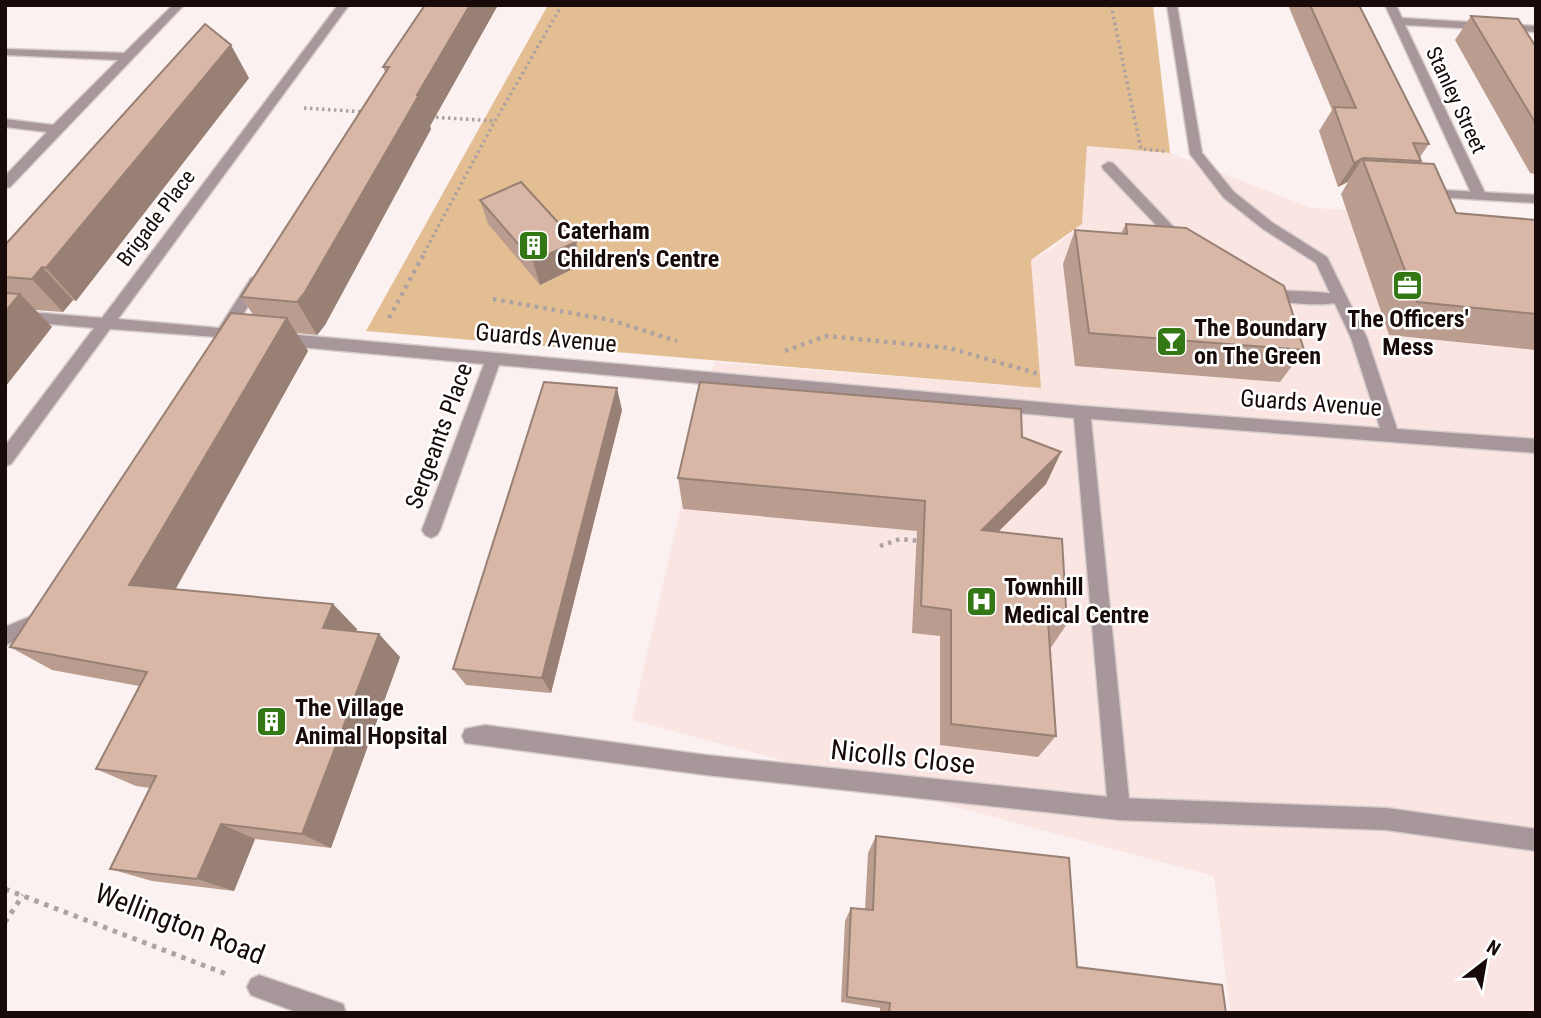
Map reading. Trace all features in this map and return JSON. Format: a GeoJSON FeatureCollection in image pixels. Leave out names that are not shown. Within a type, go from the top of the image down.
{"type":"FeatureCollection","features":[{"type":"Feature","properties":{"kind":"street"},"geometry":{"type":"LineString","coordinates":[[5,184],[56,128],[179,5]]}},
{"type":"Feature","properties":{"kind":"street","name":"Brigade Place"},"geometry":{"type":"LineString","coordinates":[[5,459],[344,5]]}},
{"type":"Feature","properties":{"kind":"street"},"geometry":{"type":"LineString","coordinates":[[1172,5],[1196,154],[1229,195],[1268,226],[1322,260],[1359,338],[1390,433]]}},
{"type":"Feature","properties":{"kind":"street","name":"Stanley Street"},"geometry":{"type":"LineString","coordinates":[[1390,5],[1479,195]]}},
{"type":"Feature","properties":{"kind":"street","name":"Stanley Street"},"geometry":{"type":"LineString","coordinates":[[1399,21],[1536,29]]}},
{"type":"Feature","properties":{"kind":"street"},"geometry":{"type":"LineString","coordinates":[[5,52],[126,57]]}},
{"type":"Feature","properties":{"kind":"street"},"geometry":{"type":"LineString","coordinates":[[5,123],[56,128]]}},
{"type":"Feature","properties":{"kind":"street"},"geometry":{"type":"LineString","coordinates":[[1108,166],[1176,240],[1195,254]]}},
{"type":"Feature","properties":{"kind":"street"},"geometry":{"type":"LineString","coordinates":[[1413,192],[1536,199]]}},
{"type":"Feature","properties":{"kind":"street"},"geometry":{"type":"LineString","coordinates":[[219,340],[260,276]]}},
{"type":"Feature","properties":{"kind":"street"},"geometry":{"type":"LineString","coordinates":[[1251,291],[1287,298],[1340,298]]}},
{"type":"Feature","properties":{"kind":"street","name":"Guards Avenue"},"geometry":{"type":"LineString","coordinates":[[5,316],[104,324],[219,340],[257,337],[1082,412],[1536,446]]}},
{"type":"Feature","properties":{"kind":"street","name":"Sergeants Place"},"geometry":{"type":"LineString","coordinates":[[430,530],[494,358]]}},
{"type":"Feature","properties":{"kind":"street"},"geometry":{"type":"LineString","coordinates":[[1082,412],[1119,808]]}},
{"type":"Feature","properties":{"kind":"street"},"geometry":{"type":"LineString","coordinates":[[5,636],[44,620],[51,608]]}},
{"type":"Feature","properties":{"kind":"street","name":"Nicolls Close"},"geometry":{"type":"LineString","coordinates":[[472,736],[485,735],[681,761],[1119,808],[1386,820],[1536,840]]}},
{"type":"Feature","properties":{"kind":"street","name":"Wellington Road"},"geometry":{"type":"LineString","coordinates":[[259,986],[334,1013]]}},
{"type":"Feature","properties":{"kind":"path"},"geometry":{"type":"LineString","coordinates":[[373,347],[495,121],[562,5]]}},
{"type":"Feature","properties":{"kind":"path"},"geometry":{"type":"LineString","coordinates":[[1111,5],[1142,149],[1196,154]]}},
{"type":"Feature","properties":{"kind":"path"},"geometry":{"type":"LineString","coordinates":[[493,299],[610,320],[684,343]]}},
{"type":"Feature","properties":{"kind":"path"},"geometry":{"type":"LineString","coordinates":[[775,354],[826,336],[949,348],[1044,377]]}},
{"type":"Feature","properties":{"kind":"path"},"geometry":{"type":"LineString","coordinates":[[880,546],[900,539],[926,542]]}},
{"type":"Feature","properties":{"kind":"path","name":"Wellington Road"},"geometry":{"type":"LineString","coordinates":[[5,889],[259,986]]}},
{"type":"Feature","properties":{"kind":"path"},"geometry":{"type":"LineString","coordinates":[[5,922],[23,895]]}},
{"type":"Feature","properties":{"kind":"shaded area"},"geometry":{"type":"Polygon","coordinates":[[[548,5],[1153,5],[1170,153],[1087,146],[1082,224],[1031,260],[1041,388],[366,331],[548,5]]]}},
{"type":"Feature","properties":{"kind":"shaded area"},"geometry":{"type":"Polygon","coordinates":[[[1087,146],[1170,153],[1311,208],[1536,219],[1536,1013],[1230,1013],[1214,876],[632,720],[714,362],[1041,388],[1031,260],[1053,248],[1082,224],[1087,146]]]}},
{"type":"Feature","properties":{"kind":"building"},"geometry":{"type":"Polygon","coordinates":[[[425,5],[470,5],[305,292],[297,302],[241,297],[389,67],[383,67],[425,5]]]}},
{"type":"Feature","properties":{"kind":"building"},"geometry":{"type":"Polygon","coordinates":[[[1310,5],[1359,5],[1429,144],[1413,143],[1421,161],[1363,158],[1354,163],[1334,107],[1356,108],[1310,5]]]}},
{"type":"Feature","properties":{"kind":"building"},"geometry":{"type":"Polygon","coordinates":[[[1471,16],[1518,19],[1536,47],[1536,124],[1471,16]]]}},
{"type":"Feature","properties":{"kind":"building"},"geometry":{"type":"Polygon","coordinates":[[[205,24],[231,45],[46,268],[42,267],[32,279],[5,277],[5,245],[205,24]]]}},
{"type":"Feature","properties":{"kind":"building"},"geometry":{"type":"Polygon","coordinates":[[[1363,160],[1434,164],[1456,213],[1536,220],[1536,314],[1417,302],[1363,160]]]}},
{"type":"Feature","properties":{"kind":"building"},"geometry":{"type":"Polygon","coordinates":[[[521,182],[576,242],[533,261],[480,200],[521,182]]]}},
{"type":"Feature","properties":{"kind":"building"},"geometry":{"type":"Polygon","coordinates":[[[1126,224],[1186,228],[1284,286],[1304,350],[1089,333],[1075,230],[1127,234],[1126,224]]]}},
{"type":"Feature","properties":{"kind":"building"},"geometry":{"type":"Polygon","coordinates":[[[5,293],[20,294],[5,312],[5,293]]]}},
{"type":"Feature","properties":{"kind":"building"},"geometry":{"type":"Polygon","coordinates":[[[231,313],[287,318],[129,585],[333,604],[323,628],[379,634],[302,834],[221,824],[197,879],[110,869],[156,776],[96,769],[147,672],[10,647],[231,313]]]}},
{"type":"Feature","properties":{"kind":"building"},"geometry":{"type":"Polygon","coordinates":[[[544,382],[617,388],[542,678],[453,669],[544,382]]]}},
{"type":"Feature","properties":{"kind":"building"},"geometry":{"type":"Polygon","coordinates":[[[700,382],[1021,409],[1022,437],[1061,452],[982,530],[1062,539],[1067,624],[1048,621],[1056,736],[951,724],[951,610],[921,606],[925,501],[678,478],[700,382]]]}},
{"type":"Feature","properties":{"kind":"building"},"geometry":{"type":"Polygon","coordinates":[[[876,836],[1069,858],[1077,967],[1222,985],[1226,1013],[889,1013],[890,1003],[847,997],[851,908],[873,910],[876,836]]]}},
{"type":"Feature","properties":{"kind":"place","name":"Caterham Children's Centre"},"geometry":{"type":"Point","coordinates":[534,245]}},
{"type":"Feature","properties":{"kind":"place","name":"The Officers' Mess"},"geometry":{"type":"Point","coordinates":[1408,285]}},
{"type":"Feature","properties":{"kind":"place","name":"The Boundary on The Green"},"geometry":{"type":"Point","coordinates":[1171,342]}},
{"type":"Feature","properties":{"kind":"place","name":"Townhill Medical Centre"},"geometry":{"type":"Point","coordinates":[981,601]}},
{"type":"Feature","properties":{"kind":"place","name":"The Village Animal Hopsital"},"geometry":{"type":"Point","coordinates":[272,722]}}]}
